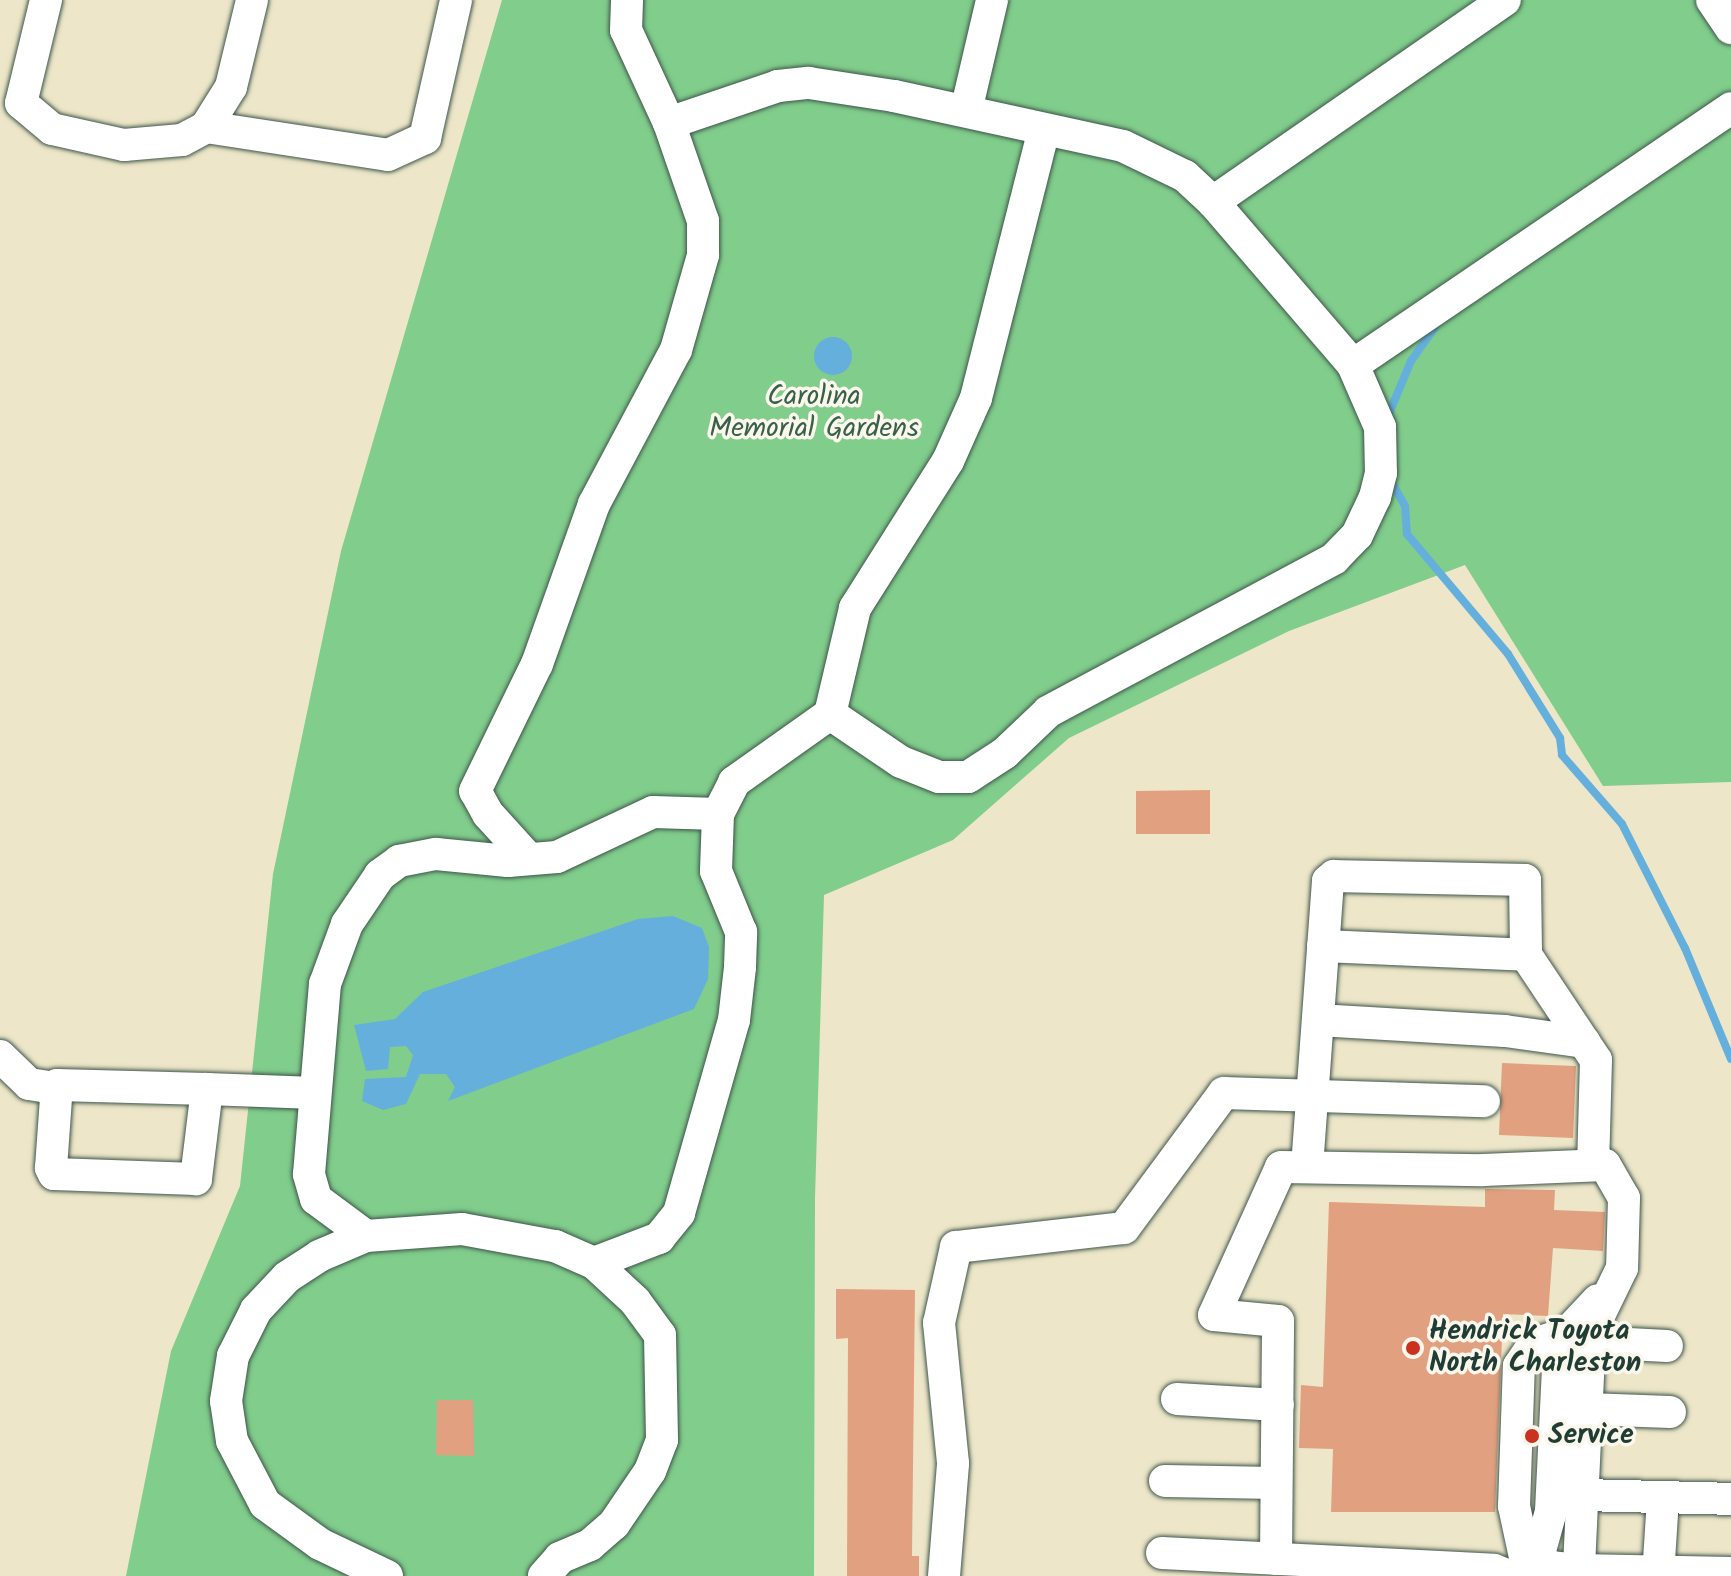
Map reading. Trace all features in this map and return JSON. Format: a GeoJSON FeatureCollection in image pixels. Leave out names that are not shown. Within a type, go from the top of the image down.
{"type":"FeatureCollection","features":[{"type":"Feature","properties":{"kind":"street"},"geometry":{"type":"LineString","coordinates":[[46,0],[21,103],[52,129],[124,145],[182,140],[206,127],[231,87],[252,0]]}},
{"type":"Feature","properties":{"kind":"street"},"geometry":{"type":"LineString","coordinates":[[206,127],[388,155],[425,138],[456,0]]}},
{"type":"Feature","properties":{"kind":"street"},"geometry":{"type":"LineString","coordinates":[[529,859],[488,814],[475,791],[537,664],[594,504],[676,350],[703,255],[703,221],[669,123],[626,30],[627,0]]}},
{"type":"Feature","properties":{"kind":"street"},"geometry":{"type":"LineString","coordinates":[[966,111],[992,0]]}},
{"type":"Feature","properties":{"kind":"street"},"geometry":{"type":"LineString","coordinates":[[1213,202],[1505,0]]}},
{"type":"Feature","properties":{"kind":"street"},"geometry":{"type":"LineString","coordinates":[[1712,0],[1731,28]]}},
{"type":"Feature","properties":{"kind":"street"},"geometry":{"type":"LineString","coordinates":[[669,123],[778,86],[809,83],[966,111],[1123,146],[1185,176],[1213,202],[1353,365],[1380,427],[1381,473],[1357,535],[1334,559],[1048,712],[1005,753],[968,777],[939,777],[901,762],[830,714]]}},
{"type":"Feature","properties":{"kind":"street"},"geometry":{"type":"LineString","coordinates":[[1353,365],[1731,108]]}},
{"type":"Feature","properties":{"kind":"street"},"geometry":{"type":"LineString","coordinates":[[594,1263],[659,1238],[679,1213],[734,1020],[741,932],[716,871],[718,814],[734,782],[830,714],[855,608],[948,461],[976,398],[1044,129]]}},
{"type":"Feature","properties":{"kind":"street"},"geometry":{"type":"LineString","coordinates":[[366,1236],[316,1199],[309,1174],[325,984],[347,924],[380,875],[399,861],[436,854],[529,859],[557,857],[653,812],[718,814]]}},
{"type":"Feature","properties":{"kind":"street"},"geometry":{"type":"LineString","coordinates":[[1307,1167],[1328,881],[1334,876],[1525,880],[1526,955],[1596,1060],[1593,1165]]}},
{"type":"Feature","properties":{"kind":"street"},"geometry":{"type":"LineString","coordinates":[[1323,946],[1526,955]]}},
{"type":"Feature","properties":{"kind":"street"},"geometry":{"type":"LineString","coordinates":[[1318,1020],[1505,1031],[1584,1042]]}},
{"type":"Feature","properties":{"kind":"street"},"geometry":{"type":"LineString","coordinates":[[0,1056],[29,1084],[54,1088],[315,1093]]}},
{"type":"Feature","properties":{"kind":"street"},"geometry":{"type":"LineString","coordinates":[[54,1088],[54,1174],[196,1179],[207,1089]]}},
{"type":"Feature","properties":{"kind":"street"},"geometry":{"type":"LineString","coordinates":[[944,1576],[953,1463],[939,1323],[956,1247],[1124,1228],[1224,1093],[1312,1092],[1484,1101]]}},
{"type":"Feature","properties":{"kind":"street"},"geometry":{"type":"LineString","coordinates":[[1276,1559],[1278,1321],[1214,1315],[1281,1167],[1605,1165],[1624,1198],[1622,1268],[1609,1294],[1589,1305],[1568,1338],[1587,1409],[1579,1570]]}},
{"type":"Feature","properties":{"kind":"street"},"geometry":{"type":"LineString","coordinates":[[387,1576],[320,1544],[265,1504],[232,1441],[226,1401],[233,1356],[256,1310],[287,1277],[319,1256],[366,1236],[462,1229],[555,1246],[594,1263],[635,1301],[660,1335],[662,1440],[650,1471],[614,1524],[590,1545],[560,1558],[544,1576]]}},
{"type":"Feature","properties":{"kind":"street"},"geometry":{"type":"LineString","coordinates":[[1531,1576],[1514,1506],[1519,1366],[1534,1344],[1568,1338],[1667,1346]]}},
{"type":"Feature","properties":{"kind":"street"},"geometry":{"type":"LineString","coordinates":[[1177,1399],[1278,1405]]}},
{"type":"Feature","properties":{"kind":"street"},"geometry":{"type":"LineString","coordinates":[[1587,1409],[1670,1412]]}},
{"type":"Feature","properties":{"kind":"street"},"geometry":{"type":"LineString","coordinates":[[1165,1481],[1276,1483]]}},
{"type":"Feature","properties":{"kind":"street"},"geometry":{"type":"LineString","coordinates":[[1583,1495],[1731,1499]]}},
{"type":"Feature","properties":{"kind":"street"},"geometry":{"type":"LineString","coordinates":[[1658,1574],[1663,1498]]}},
{"type":"Feature","properties":{"kind":"street"},"geometry":{"type":"LineString","coordinates":[[1177,1561],[1276,1559],[1494,1570],[1510,1576]]}},
{"type":"Feature","properties":{"kind":"street"},"geometry":{"type":"LineString","coordinates":[[1541,1576],[1552,1567],[1658,1574],[1731,1573]]}},
{"type":"Feature","properties":{"kind":"green space","name":"Carolina Memorial Gardens"},"geometry":{"type":"Polygon","coordinates":[[[502,0],[1731,0],[1731,782],[1603,786],[1465,565],[1289,631],[1069,738],[953,840],[824,895],[815,1198],[814,1576],[126,1576],[171,1351],[240,1186],[273,874],[341,551],[502,0]]]}},
{"type":"Feature","properties":{"kind":"water"},"geometry":{"type":"Polygon","coordinates":[[[833,337],[846,343],[852,356],[846,369],[833,375],[820,369],[814,356],[820,343],[833,337]]]}},
{"type":"Feature","properties":{"kind":"water"},"geometry":{"type":"Polygon","coordinates":[[[673,916],[702,928],[709,947],[708,979],[694,1009],[448,1101],[455,1087],[446,1074],[420,1074],[406,1104],[383,1110],[362,1101],[365,1079],[406,1077],[413,1055],[406,1046],[390,1047],[388,1069],[366,1071],[354,1025],[395,1019],[423,992],[638,919],[673,916]]]}},
{"type":"Feature","properties":{"kind":"building"},"geometry":{"type":"Polygon","coordinates":[[[1210,790],[1210,834],[1136,834],[1136,791],[1210,790]]]}},
{"type":"Feature","properties":{"kind":"building"},"geometry":{"type":"Polygon","coordinates":[[[1502,1063],[1576,1066],[1573,1138],[1499,1135],[1502,1063]]]}},
{"type":"Feature","properties":{"kind":"building","name":"Hendrick Toyota North Charleston"},"geometry":{"type":"Polygon","coordinates":[[[1485,1189],[1555,1190],[1554,1210],[1605,1212],[1603,1251],[1553,1248],[1548,1316],[1503,1314],[1495,1512],[1331,1512],[1333,1449],[1299,1448],[1301,1385],[1323,1387],[1329,1202],[1485,1207],[1485,1189]]]}},
{"type":"Feature","properties":{"kind":"building"},"geometry":{"type":"Polygon","coordinates":[[[836,1289],[915,1290],[912,1556],[919,1556],[919,1576],[847,1576],[848,1338],[836,1339],[836,1289]]]}},
{"type":"Feature","properties":{"kind":"building"},"geometry":{"type":"Polygon","coordinates":[[[437,1400],[473,1400],[474,1456],[436,1455],[437,1400]]]}},
{"type":"Feature","properties":{"kind":"waterway"},"geometry":{"type":"LineString","coordinates":[[1388,416],[1411,361],[1438,323]]}},
{"type":"Feature","properties":{"kind":"waterway"},"geometry":{"type":"LineString","coordinates":[[1390,479],[1405,506],[1407,534],[1508,654],[1560,738],[1562,755],[1622,824],[1685,948],[1731,1059]]}},
{"type":"Feature","properties":{"kind":"place","name":"Hendrick Toyota North Charleston"},"geometry":{"type":"Point","coordinates":[1413,1348]}},
{"type":"Feature","properties":{"kind":"place","name":"Service"},"geometry":{"type":"Point","coordinates":[1532,1436]}}]}
